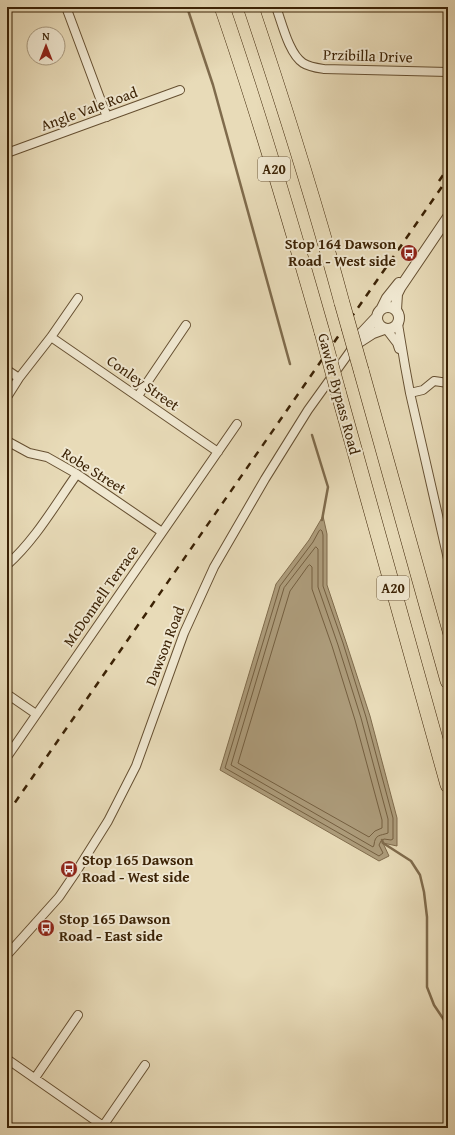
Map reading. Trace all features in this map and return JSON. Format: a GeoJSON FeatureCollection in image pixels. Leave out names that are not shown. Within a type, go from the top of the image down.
{"type":"FeatureCollection","features":[{"type":"Feature","properties":{"kind":"highway","name":"Gawler Bypass Road"},"geometry":{"type":"LineString","coordinates":[[222,7],[245,74],[300,254],[448,785]]}},
{"type":"Feature","properties":{"kind":"highway","name":"Gawler Bypass Road"},"geometry":{"type":"LineString","coordinates":[[251,7],[312,194],[448,681]]}},
{"type":"Feature","properties":{"kind":"street"},"geometry":{"type":"LineString","coordinates":[[66,7],[107,117]]}},
{"type":"Feature","properties":{"kind":"street","name":"Przibilla Drive"},"geometry":{"type":"LineString","coordinates":[[276,7],[292,51],[303,62],[311,66],[324,69],[448,72]]}},
{"type":"Feature","properties":{"kind":"street","name":"Angle Vale Road"},"geometry":{"type":"LineString","coordinates":[[7,153],[180,90]]}},
{"type":"Feature","properties":{"kind":"street"},"geometry":{"type":"LineString","coordinates":[[448,216],[400,288],[396,310],[399,317],[398,324],[410,393],[448,559]]}},
{"type":"Feature","properties":{"kind":"street"},"geometry":{"type":"LineString","coordinates":[[405,366],[398,343],[386,330],[379,326],[376,318],[387,298],[419,259]]}},
{"type":"Feature","properties":{"kind":"street"},"geometry":{"type":"LineString","coordinates":[[7,397],[19,378],[52,336],[78,298]]}},
{"type":"Feature","properties":{"kind":"street"},"geometry":{"type":"LineString","coordinates":[[382,308],[390,307],[396,310]]}},
{"type":"Feature","properties":{"kind":"street","name":"Dawson Road"},"geometry":{"type":"LineString","coordinates":[[7,955],[10,947],[59,897],[108,821],[136,766],[184,633],[214,567],[265,479],[308,410],[354,346],[360,335],[376,318]]}},
{"type":"Feature","properties":{"kind":"street"},"geometry":{"type":"LineString","coordinates":[[386,330],[392,330],[398,324]]}},
{"type":"Feature","properties":{"kind":"street"},"geometry":{"type":"LineString","coordinates":[[138,396],[186,325]]}},
{"type":"Feature","properties":{"kind":"street","name":"Dawson Road"},"geometry":{"type":"LineString","coordinates":[[354,346],[373,333],[386,330]]}},
{"type":"Feature","properties":{"kind":"street","name":"Conley Street"},"geometry":{"type":"LineString","coordinates":[[52,336],[218,452]]}},
{"type":"Feature","properties":{"kind":"street"},"geometry":{"type":"LineString","coordinates":[[7,370],[19,378]]}},
{"type":"Feature","properties":{"kind":"street"},"geometry":{"type":"LineString","coordinates":[[410,393],[423,390],[434,381],[448,382]]}},
{"type":"Feature","properties":{"kind":"street","name":"McDonnell Terrace"},"geometry":{"type":"LineString","coordinates":[[7,757],[237,424]]}},
{"type":"Feature","properties":{"kind":"street","name":"Robe Street"},"geometry":{"type":"LineString","coordinates":[[7,441],[29,454],[46,457],[77,474],[162,532]]}},
{"type":"Feature","properties":{"kind":"street"},"geometry":{"type":"LineString","coordinates":[[7,564],[20,553],[34,536],[77,474]]}},
{"type":"Feature","properties":{"kind":"street"},"geometry":{"type":"LineString","coordinates":[[7,694],[36,714]]}},
{"type":"Feature","properties":{"kind":"street"},"geometry":{"type":"LineString","coordinates":[[35,1078],[78,1015]]}},
{"type":"Feature","properties":{"kind":"street"},"geometry":{"type":"LineString","coordinates":[[7,1059],[104,1127],[145,1065]]}},
{"type":"Feature","properties":{"kind":"water"},"geometry":{"type":"Polygon","coordinates":[[[323,516],[327,534],[327,585],[370,716],[397,818],[397,846],[383,843],[389,856],[379,861],[220,770],[276,584],[309,540],[323,516]]]}},
{"type":"Feature","properties":{"kind":"waterway"},"geometry":{"type":"LineString","coordinates":[[187,7],[213,85],[290,364]]}},
{"type":"Feature","properties":{"kind":"waterway"},"geometry":{"type":"LineString","coordinates":[[312,435],[328,487],[322,520]]}},
{"type":"Feature","properties":{"kind":"waterway"},"geometry":{"type":"LineString","coordinates":[[382,840],[383,843],[411,861],[420,875],[427,917],[427,987],[434,1005],[448,1026]]}},
{"type":"Feature","properties":{"kind":"railway"},"geometry":{"type":"LineString","coordinates":[[439,181],[448,168]]}},
{"type":"Feature","properties":{"kind":"railway"},"geometry":{"type":"LineString","coordinates":[[7,814],[448,178]]}},
{"type":"Feature","properties":{"kind":"place","name":"Stop 164 Dawson Road - West side"},"geometry":{"type":"Point","coordinates":[409,253]}},
{"type":"Feature","properties":{"kind":"place","name":"Stop 165 Dawson Road - West side"},"geometry":{"type":"Point","coordinates":[69,869]}},
{"type":"Feature","properties":{"kind":"place","name":"Stop 165 Dawson Road - East side"},"geometry":{"type":"Point","coordinates":[46,928]}}]}
